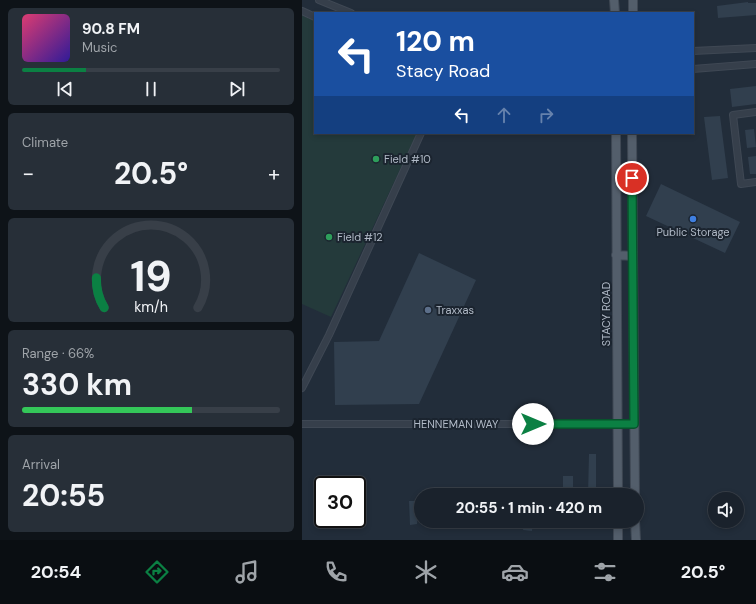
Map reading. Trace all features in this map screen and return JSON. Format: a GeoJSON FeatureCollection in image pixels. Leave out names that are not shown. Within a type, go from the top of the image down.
{"type":"FeatureCollection","features":[{"type":"Feature","properties":{"kind":"main road"},"geometry":{"type":"LineString","coordinates":[[614,0],[615,12]]}},
{"type":"Feature","properties":{"kind":"main road"},"geometry":{"type":"LineString","coordinates":[[633,0],[633,12]]}},
{"type":"Feature","properties":{"kind":"main road","name":"STACY ROAD"},"geometry":{"type":"LineString","coordinates":[[616,134],[618,488]]}},
{"type":"Feature","properties":{"kind":"main road"},"geometry":{"type":"LineString","coordinates":[[632,134],[635,488]]}},
{"type":"Feature","properties":{"kind":"main road"},"geometry":{"type":"LineString","coordinates":[[616,255],[633,256]]}},
{"type":"Feature","properties":{"kind":"main road"},"geometry":{"type":"LineString","coordinates":[[618,528],[618,540]]}},
{"type":"Feature","properties":{"kind":"main road"},"geometry":{"type":"LineString","coordinates":[[635,528],[636,540]]}},
{"type":"Feature","properties":{"kind":"street"},"geometry":{"type":"LineString","coordinates":[[320,0],[349,12]]}},
{"type":"Feature","properties":{"kind":"street"},"geometry":{"type":"LineString","coordinates":[[302,11],[314,17]]}},
{"type":"Feature","properties":{"kind":"street"},"geometry":{"type":"LineString","coordinates":[[694,51],[756,48]]}},
{"type":"Feature","properties":{"kind":"street"},"geometry":{"type":"LineString","coordinates":[[694,69],[756,64]]}},
{"type":"Feature","properties":{"kind":"street"},"geometry":{"type":"LineString","coordinates":[[756,112],[733,115],[741,184],[756,182]]}},
{"type":"Feature","properties":{"kind":"street"},"geometry":{"type":"LineString","coordinates":[[302,388],[329,335],[421,134]]}},
{"type":"Feature","properties":{"kind":"street","name":"HENNEMAN WAY"},"geometry":{"type":"LineString","coordinates":[[302,424],[634,424]]}},
{"type":"Feature","properties":{"kind":"green space"},"geometry":{"type":"Polygon","coordinates":[[[302,15],[314,21],[314,134],[417,134],[331,317],[302,304],[302,15]]]}},
{"type":"Feature","properties":{"kind":"building"},"geometry":{"type":"Polygon","coordinates":[[[748,2],[756,3],[756,15],[718,18],[717,6],[748,2]]]}},
{"type":"Feature","properties":{"kind":"building"},"geometry":{"type":"Polygon","coordinates":[[[756,86],[756,104],[732,107],[730,89],[756,86]]]}},
{"type":"Feature","properties":{"kind":"building"},"geometry":{"type":"Polygon","coordinates":[[[720,116],[728,178],[712,180],[704,117],[720,116]]]}},
{"type":"Feature","properties":{"kind":"building"},"geometry":{"type":"Polygon","coordinates":[[[754,129],[756,147],[747,148],[745,130],[754,129]]]}},
{"type":"Feature","properties":{"kind":"building"},"geometry":{"type":"Polygon","coordinates":[[[756,156],[756,174],[750,174],[748,157],[756,156]]]}},
{"type":"Feature","properties":{"kind":"building","name":"Public Storage"},"geometry":{"type":"Polygon","coordinates":[[[661,184],[740,222],[725,253],[646,216],[661,184]]]}},
{"type":"Feature","properties":{"kind":"building","name":"Traxxas"},"geometry":{"type":"Polygon","coordinates":[[[419,253],[476,280],[419,404],[335,405],[334,342],[379,341],[419,253]]]}},
{"type":"Feature","properties":{"kind":"building"},"geometry":{"type":"Polygon","coordinates":[[[589,454],[596,454],[596,488],[588,488],[589,454]]]}},
{"type":"Feature","properties":{"kind":"building"},"geometry":{"type":"Polygon","coordinates":[[[563,476],[573,476],[573,488],[563,488],[563,476]]]}},
{"type":"Feature","properties":{"kind":"building"},"geometry":{"type":"Polygon","coordinates":[[[409,501],[414,501],[414,524],[410,525],[409,501]]]}},
{"type":"Feature","properties":{"kind":"building"},"geometry":{"type":"Polygon","coordinates":[[[523,528],[532,528],[532,531],[523,530],[523,528]]]}},
{"type":"Feature","properties":{"kind":"place","name":"Field #10"},"geometry":{"type":"Point","coordinates":[376,159]}},
{"type":"Feature","properties":{"kind":"place","name":"Public Storage"},"geometry":{"type":"Point","coordinates":[693,219]}},
{"type":"Feature","properties":{"kind":"place","name":"Field #12"},"geometry":{"type":"Point","coordinates":[329,237]}},
{"type":"Feature","properties":{"kind":"place","name":"Traxxas"},"geometry":{"type":"Point","coordinates":[428,310]}},
{"type":"Feature","properties":{"kind":"route"},"geometry":{"type":"LineString","coordinates":[[533,424],[634,424],[632,178]]}}]}
